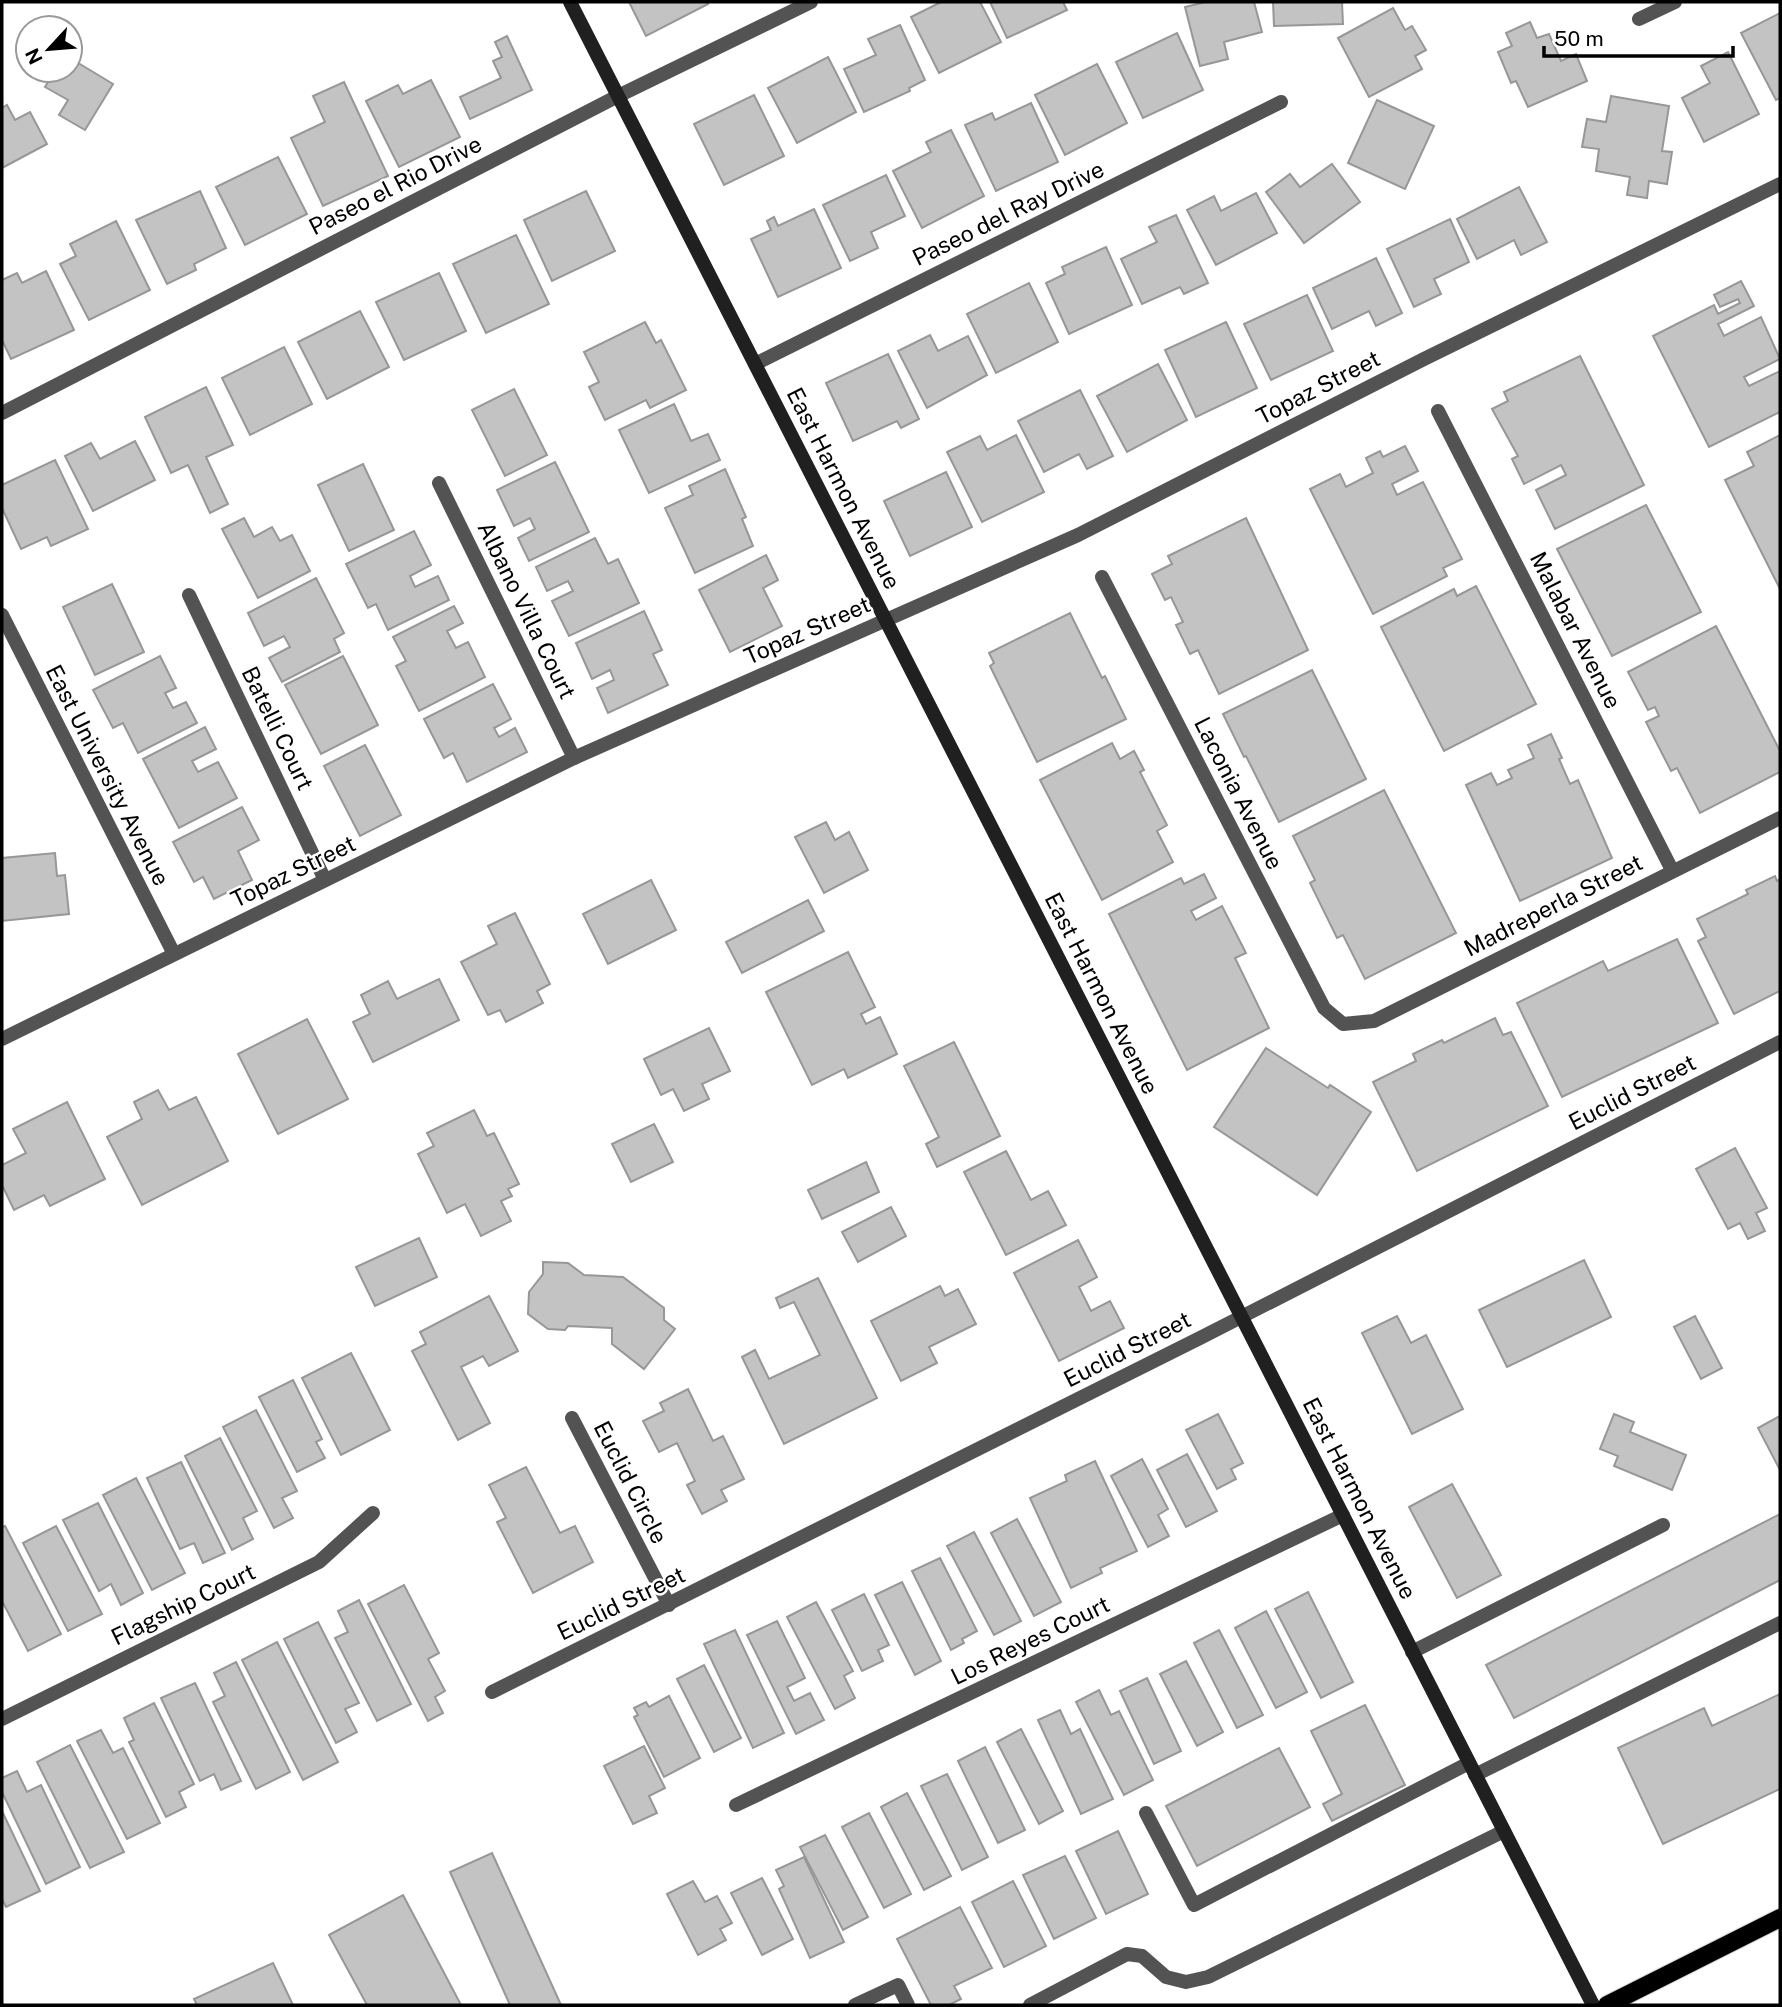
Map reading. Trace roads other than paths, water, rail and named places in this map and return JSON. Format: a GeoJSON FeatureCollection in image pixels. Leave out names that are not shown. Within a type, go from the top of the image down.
{"type":"FeatureCollection","features":[{"type":"Feature","properties":{"kind":"main road","name":"East Harmon Avenue"},"geometry":{"type":"LineString","coordinates":[[570,2],[1593,2005]]}},
{"type":"Feature","properties":{"kind":"main road"},"geometry":{"type":"LineString","coordinates":[[1607,2005],[1780,1917]]}},
{"type":"Feature","properties":{"kind":"street","name":"Paseo el Rio Drive"},"geometry":{"type":"LineString","coordinates":[[2,413],[618,96],[811,2]]}},
{"type":"Feature","properties":{"kind":"street"},"geometry":{"type":"LineString","coordinates":[[1639,19],[1675,2]]}},
{"type":"Feature","properties":{"kind":"street","name":"Paseo del Ray Drive"},"geometry":{"type":"LineString","coordinates":[[755,364],[1282,102]]}},
{"type":"Feature","properties":{"kind":"street","name":"Topaz Street"},"geometry":{"type":"LineString","coordinates":[[2,1039],[574,758],[1078,534],[1424,359],[1780,184]]}},
{"type":"Feature","properties":{"kind":"street","name":"Malabar Avenue"},"geometry":{"type":"LineString","coordinates":[[1438,411],[1672,870]]}},
{"type":"Feature","properties":{"kind":"street","name":"Albano Villa Court"},"geometry":{"type":"LineString","coordinates":[[439,483],[574,758]]}},
{"type":"Feature","properties":{"kind":"street","name":"Laconia Avenue"},"geometry":{"type":"LineString","coordinates":[[1102,577],[1324,1008],[1343,1024]]}},
{"type":"Feature","properties":{"kind":"street","name":"Batelli Court"},"geometry":{"type":"LineString","coordinates":[[189,595],[326,880]]}},
{"type":"Feature","properties":{"kind":"street","name":"East University Avenue"},"geometry":{"type":"LineString","coordinates":[[2,615],[174,954]]}},
{"type":"Feature","properties":{"kind":"street","name":"Madreperla Street"},"geometry":{"type":"LineString","coordinates":[[1343,1024],[1374,1021],[1780,818]]}},
{"type":"Feature","properties":{"kind":"street","name":"Euclid Street"},"geometry":{"type":"LineString","coordinates":[[492,1692],[1242,1317],[1780,1042]]}},
{"type":"Feature","properties":{"kind":"street","name":"Euclid Circle"},"geometry":{"type":"LineString","coordinates":[[572,1418],[669,1605]]}},
{"type":"Feature","properties":{"kind":"street","name":"Flagship Court"},"geometry":{"type":"LineString","coordinates":[[2,1719],[319,1562],[373,1513]]}},
{"type":"Feature","properties":{"kind":"street","name":"Los Reyes Court"},"geometry":{"type":"LineString","coordinates":[[736,1805],[1343,1515]]}},
{"type":"Feature","properties":{"kind":"street"},"geometry":{"type":"LineString","coordinates":[[1412,1652],[1664,1525]]}},
{"type":"Feature","properties":{"kind":"street"},"geometry":{"type":"LineString","coordinates":[[1146,1813],[1194,1905],[1780,1623]]}},
{"type":"Feature","properties":{"kind":"street"},"geometry":{"type":"LineString","coordinates":[[1031,2005],[1127,1954],[1142,1956],[1166,1977],[1186,1982],[1209,1978],[1504,1831]]}},
{"type":"Feature","properties":{"kind":"street"},"geometry":{"type":"LineString","coordinates":[[855,2005],[898,1984],[908,2005]]}}]}
